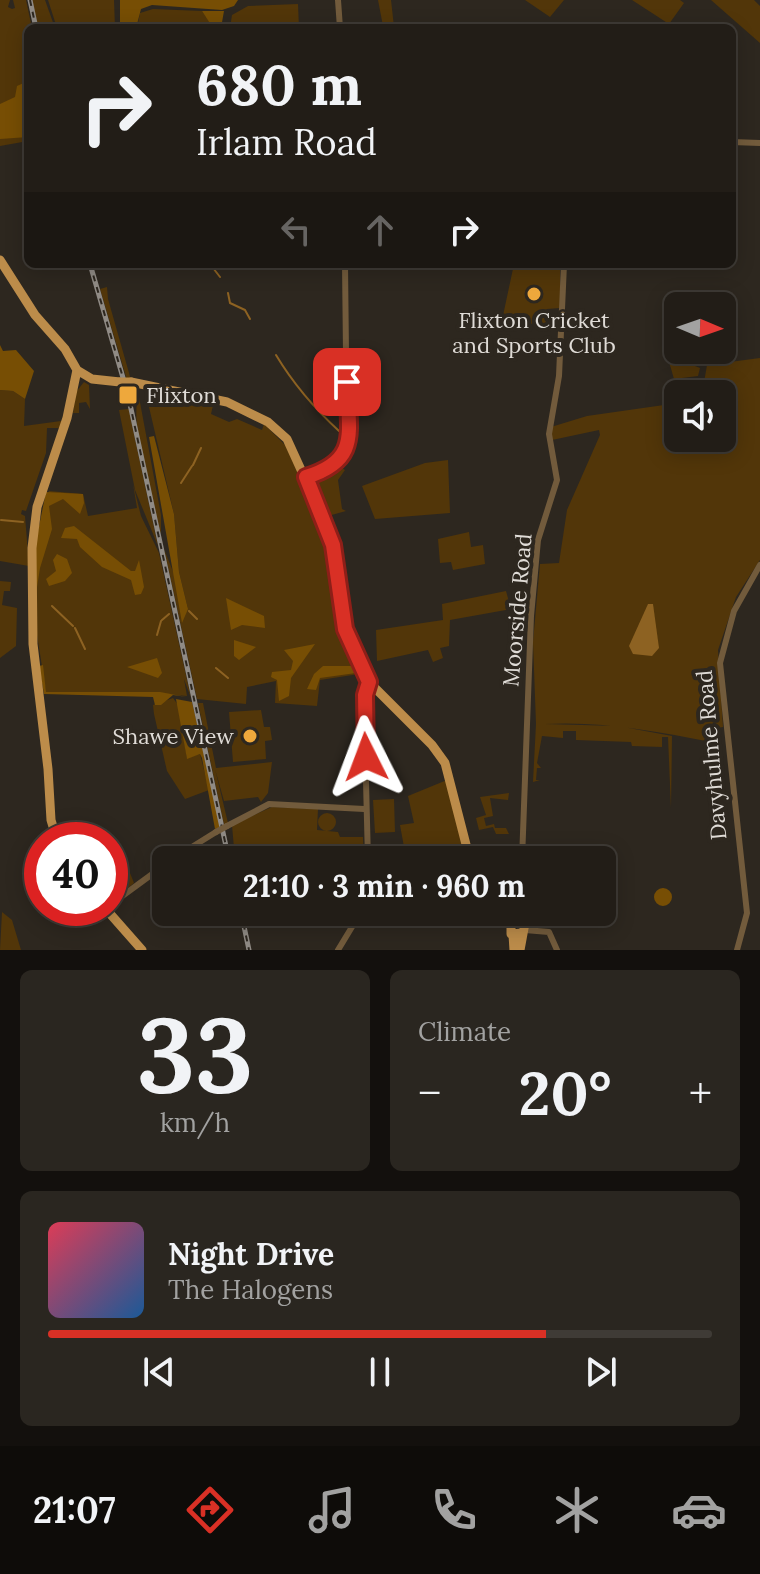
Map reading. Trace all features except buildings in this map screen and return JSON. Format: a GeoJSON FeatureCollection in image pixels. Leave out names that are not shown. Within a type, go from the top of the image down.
{"type":"FeatureCollection","features":[{"type":"Feature","properties":{"kind":"main road"},"geometry":{"type":"LineString","coordinates":[[0,260],[42,325],[61,344],[80,372],[219,400],[263,419],[287,439],[333,545],[345,629],[369,682],[441,757],[451,778],[467,846]]}},
{"type":"Feature","properties":{"kind":"main road"},"geometry":{"type":"LineString","coordinates":[[52,822],[33,644],[32,548],[37,507],[80,372]]}},
{"type":"Feature","properties":{"kind":"main road"},"geometry":{"type":"LineString","coordinates":[[122,926],[142,950]]}},
{"type":"Feature","properties":{"kind":"main road"},"geometry":{"type":"LineString","coordinates":[[514,950],[520,926]]}},
{"type":"Feature","properties":{"kind":"main road"},"geometry":{"type":"LineString","coordinates":[[520,950],[521,926]]}},
{"type":"Feature","properties":{"kind":"street"},"geometry":{"type":"LineString","coordinates":[[338,0],[340,24]]}},
{"type":"Feature","properties":{"kind":"street"},"geometry":{"type":"LineString","coordinates":[[736,142],[760,143]]}},
{"type":"Feature","properties":{"kind":"street"},"geometry":{"type":"LineString","coordinates":[[306,477],[337,464],[347,443],[345,268]]}},
{"type":"Feature","properties":{"kind":"street","name":"Moorside Road"},"geometry":{"type":"LineString","coordinates":[[524,846],[527,724],[538,540],[557,480],[549,434],[559,376],[564,268]]}},
{"type":"Feature","properties":{"kind":"street","name":"Davyhulme Road"},"geometry":{"type":"LineString","coordinates":[[737,950],[747,913],[720,657],[742,592],[760,565]]}},
{"type":"Feature","properties":{"kind":"street"},"geometry":{"type":"LineString","coordinates":[[367,846],[364,809],[365,695],[369,682]]}},
{"type":"Feature","properties":{"kind":"street"},"geometry":{"type":"LineString","coordinates":[[194,846],[269,804],[364,809]]}},
{"type":"Feature","properties":{"kind":"street"},"geometry":{"type":"LineString","coordinates":[[128,892],[152,874]]}},
{"type":"Feature","properties":{"kind":"street"},"geometry":{"type":"LineString","coordinates":[[338,950],[353,926]]}},
{"type":"Feature","properties":{"kind":"street"},"geometry":{"type":"LineString","coordinates":[[528,926],[551,933],[557,950]]}},
{"type":"Feature","properties":{"kind":"shaded area"},"geometry":{"type":"Polygon","coordinates":[[[0,0],[10,0],[8,7],[12,9],[15,8],[13,0],[26,0],[31,24],[24,24],[24,142],[0,146],[0,0]]]}},
{"type":"Feature","properties":{"kind":"shaded area"},"geometry":{"type":"Polygon","coordinates":[[[32,0],[45,0],[54,24],[37,24],[32,0]]]}},
{"type":"Feature","properties":{"kind":"shaded area"},"geometry":{"type":"Polygon","coordinates":[[[48,0],[114,0],[115,24],[56,24],[48,0]]]}},
{"type":"Feature","properties":{"kind":"shaded area"},"geometry":{"type":"Polygon","coordinates":[[[120,0],[238,0],[234,6],[222,10],[152,5],[141,9],[137,24],[120,24],[120,0]]]}},
{"type":"Feature","properties":{"kind":"shaded area"},"geometry":{"type":"Polygon","coordinates":[[[378,0],[391,0],[394,24],[383,24],[378,0]]]}},
{"type":"Feature","properties":{"kind":"shaded area"},"geometry":{"type":"Polygon","coordinates":[[[525,0],[564,0],[550,17],[525,0]]]}},
{"type":"Feature","properties":{"kind":"shaded area"},"geometry":{"type":"Polygon","coordinates":[[[632,0],[680,0],[684,3],[669,24],[632,0]]]}},
{"type":"Feature","properties":{"kind":"shaded area"},"geometry":{"type":"Polygon","coordinates":[[[711,0],[754,0],[760,6],[760,43],[711,0]]]}},
{"type":"Feature","properties":{"kind":"shaded area"},"geometry":{"type":"Polygon","coordinates":[[[298,4],[299,24],[231,24],[232,15],[248,6],[298,4]]]}},
{"type":"Feature","properties":{"kind":"shaded area"},"geometry":{"type":"Polygon","coordinates":[[[153,9],[202,11],[211,24],[138,24],[140,13],[153,9]]]}},
{"type":"Feature","properties":{"kind":"shaded area"},"geometry":{"type":"Polygon","coordinates":[[[202,11],[224,11],[222,24],[210,24],[202,11]]]}},
{"type":"Feature","properties":{"kind":"shaded area"},"geometry":{"type":"Polygon","coordinates":[[[24,83],[24,137],[0,139],[0,104],[15,97],[17,86],[24,83]]]}},
{"type":"Feature","properties":{"kind":"shaded area","name":"Flixton Cricket and Sports Club"},"geometry":{"type":"Polygon","coordinates":[[[513,268],[560,268],[560,308],[547,309],[546,323],[501,325],[513,268]]]}},
{"type":"Feature","properties":{"kind":"shaded area"},"geometry":{"type":"Polygon","coordinates":[[[107,287],[131,380],[127,380],[100,289],[107,287]]]}},
{"type":"Feature","properties":{"kind":"shaded area"},"geometry":{"type":"Polygon","coordinates":[[[0,345],[3,351],[16,350],[34,371],[25,399],[13,391],[0,390],[0,345]]]}},
{"type":"Feature","properties":{"kind":"shaded area"},"geometry":{"type":"Polygon","coordinates":[[[760,358],[760,560],[736,597],[718,650],[723,727],[712,729],[711,742],[626,727],[672,736],[671,808],[668,737],[662,737],[662,747],[632,746],[631,742],[576,740],[576,731],[563,731],[563,738],[542,736],[537,763],[541,768],[537,768],[536,780],[540,780],[533,782],[536,724],[533,642],[540,564],[559,563],[567,510],[600,435],[599,430],[552,440],[551,427],[587,416],[664,405],[664,452],[736,452],[736,380],[704,380],[707,365],[736,364],[736,361],[760,358]],[[545,724],[611,726],[587,724],[545,724]]]}},
{"type":"Feature","properties":{"kind":"shaded area"},"geometry":{"type":"Polygon","coordinates":[[[670,364],[694,364],[700,368],[698,376],[674,379],[670,364]]]}},
{"type":"Feature","properties":{"kind":"shaded area"},"geometry":{"type":"Polygon","coordinates":[[[84,382],[89,385],[90,409],[86,402],[79,403],[79,413],[73,413],[76,392],[84,382]]]}},
{"type":"Feature","properties":{"kind":"shaded area"},"geometry":{"type":"Polygon","coordinates":[[[0,390],[13,391],[25,399],[24,426],[61,421],[61,428],[47,428],[46,453],[26,511],[22,510],[21,514],[25,516],[29,566],[0,561],[0,390]]]}},
{"type":"Feature","properties":{"kind":"shaded area"},"geometry":{"type":"Polygon","coordinates":[[[164,393],[214,401],[211,414],[229,422],[237,419],[262,430],[264,424],[286,446],[324,528],[339,625],[359,674],[320,680],[317,706],[275,703],[276,681],[247,687],[246,704],[197,699],[164,549],[188,609],[179,572],[174,514],[149,407],[159,407],[164,393]]]}},
{"type":"Feature","properties":{"kind":"shaded area"},"geometry":{"type":"Polygon","coordinates":[[[139,397],[161,515],[161,534],[139,442],[136,408],[139,397]]]}},
{"type":"Feature","properties":{"kind":"shaded area"},"geometry":{"type":"Polygon","coordinates":[[[129,409],[158,546],[135,490],[119,410],[129,409]]]}},
{"type":"Feature","properties":{"kind":"shaded area"},"geometry":{"type":"Polygon","coordinates":[[[154,436],[174,514],[179,572],[188,609],[182,623],[149,437],[154,436]]]}},
{"type":"Feature","properties":{"kind":"shaded area"},"geometry":{"type":"Polygon","coordinates":[[[448,460],[450,513],[375,519],[362,486],[425,463],[448,460]]]}},
{"type":"Feature","properties":{"kind":"shaded area"},"geometry":{"type":"Polygon","coordinates":[[[339,466],[345,470],[338,480],[342,509],[346,511],[328,516],[313,480],[339,466]]]}},
{"type":"Feature","properties":{"kind":"shaded area"},"geometry":{"type":"Polygon","coordinates":[[[133,484],[141,516],[159,553],[191,698],[184,679],[187,696],[143,692],[46,692],[35,622],[36,541],[49,491],[83,494],[88,516],[137,508],[133,484]]]}},
{"type":"Feature","properties":{"kind":"shaded area"},"geometry":{"type":"Polygon","coordinates":[[[46,492],[83,494],[84,503],[80,514],[63,499],[49,506],[52,529],[40,568],[35,600],[36,541],[46,492]]]}},
{"type":"Feature","properties":{"kind":"shaded area"},"geometry":{"type":"Polygon","coordinates":[[[74,526],[131,571],[135,571],[139,560],[144,587],[141,594],[135,595],[131,580],[102,567],[80,547],[77,539],[61,538],[65,528],[74,526]]]}},
{"type":"Feature","properties":{"kind":"shaded area"},"geometry":{"type":"Polygon","coordinates":[[[469,532],[471,547],[483,545],[485,564],[453,570],[451,562],[440,563],[438,539],[469,532]]]}},
{"type":"Feature","properties":{"kind":"shaded area"},"geometry":{"type":"Polygon","coordinates":[[[57,554],[67,559],[72,573],[65,581],[49,586],[46,579],[56,571],[53,560],[57,554]]]}},
{"type":"Feature","properties":{"kind":"shaded area"},"geometry":{"type":"Polygon","coordinates":[[[0,581],[11,582],[10,591],[4,591],[2,605],[17,608],[16,646],[0,658],[0,581]]]}},
{"type":"Feature","properties":{"kind":"shaded area"},"geometry":{"type":"Polygon","coordinates":[[[506,591],[511,609],[450,620],[449,646],[440,648],[443,658],[433,662],[428,650],[377,661],[376,630],[443,620],[442,604],[506,591]]]}},
{"type":"Feature","properties":{"kind":"shaded area"},"geometry":{"type":"Polygon","coordinates":[[[226,598],[264,616],[265,628],[242,625],[231,630],[226,598]]]}},
{"type":"Feature","properties":{"kind":"shaded area"},"geometry":{"type":"Polygon","coordinates":[[[648,604],[653,604],[659,648],[652,656],[633,654],[629,646],[648,604]]]}},
{"type":"Feature","properties":{"kind":"shaded area"},"geometry":{"type":"Polygon","coordinates":[[[234,640],[256,647],[239,660],[234,656],[234,640]]]}},
{"type":"Feature","properties":{"kind":"shaded area"},"geometry":{"type":"Polygon","coordinates":[[[315,644],[291,678],[289,696],[279,701],[277,680],[271,677],[272,672],[291,670],[293,661],[284,650],[315,644]]]}},
{"type":"Feature","properties":{"kind":"shaded area"},"geometry":{"type":"Polygon","coordinates":[[[157,658],[162,673],[158,678],[127,667],[157,658]]]}},
{"type":"Feature","properties":{"kind":"shaded area"},"geometry":{"type":"Polygon","coordinates":[[[43,665],[46,692],[160,692],[187,697],[173,695],[161,705],[155,705],[153,697],[44,694],[39,666],[43,665]]]}},
{"type":"Feature","properties":{"kind":"shaded area"},"geometry":{"type":"Polygon","coordinates":[[[323,666],[355,666],[356,673],[320,678],[316,690],[307,689],[314,674],[323,666]]]}},
{"type":"Feature","properties":{"kind":"shaded area"},"geometry":{"type":"Polygon","coordinates":[[[173,698],[178,705],[187,758],[200,754],[209,790],[185,799],[167,771],[154,714],[153,705],[173,698]]]}},
{"type":"Feature","properties":{"kind":"shaded area"},"geometry":{"type":"Polygon","coordinates":[[[176,699],[192,702],[221,827],[215,829],[202,758],[200,754],[187,759],[176,699]]]}},
{"type":"Feature","properties":{"kind":"shaded area"},"geometry":{"type":"Polygon","coordinates":[[[198,703],[203,703],[216,768],[272,762],[268,793],[261,802],[258,797],[224,801],[215,769],[228,823],[224,825],[198,703]]]}},
{"type":"Feature","properties":{"kind":"shaded area","name":"Shawe View"},"geometry":{"type":"Polygon","coordinates":[[[261,710],[264,727],[270,727],[272,740],[265,741],[266,759],[233,762],[229,712],[261,710]]]}},
{"type":"Feature","properties":{"kind":"shaded area"},"geometry":{"type":"Polygon","coordinates":[[[447,780],[464,846],[404,846],[400,825],[414,823],[408,796],[447,780]]]}},
{"type":"Feature","properties":{"kind":"shaded area"},"geometry":{"type":"Polygon","coordinates":[[[509,793],[508,800],[490,798],[493,816],[484,818],[486,826],[494,824],[495,828],[506,828],[509,834],[496,834],[493,827],[479,830],[476,818],[486,815],[480,797],[509,793]]]}},
{"type":"Feature","properties":{"kind":"shaded area"},"geometry":{"type":"Polygon","coordinates":[[[394,799],[395,832],[375,833],[373,800],[394,799]]]}},
{"type":"Feature","properties":{"kind":"shaded area"},"geometry":{"type":"Polygon","coordinates":[[[272,807],[318,809],[317,830],[338,832],[340,837],[363,837],[363,846],[234,846],[232,825],[272,807]]]}},
{"type":"Feature","properties":{"kind":"shaded area"},"geometry":{"type":"Polygon","coordinates":[[[323,813],[331,813],[336,822],[334,829],[323,831],[318,826],[318,818],[323,813]]]}},
{"type":"Feature","properties":{"kind":"shaded area"},"geometry":{"type":"Polygon","coordinates":[[[128,868],[134,883],[128,888],[128,868]]]}},
{"type":"Feature","properties":{"kind":"shaded area"},"geometry":{"type":"Polygon","coordinates":[[[663,888],[672,897],[663,906],[654,897],[663,888]]]}},
{"type":"Feature","properties":{"kind":"shaded area"},"geometry":{"type":"Polygon","coordinates":[[[2,912],[12,920],[21,950],[0,950],[2,912]]]}},
{"type":"Feature","properties":{"kind":"waterway"},"geometry":{"type":"LineString","coordinates":[[213,268],[220,277]]}},
{"type":"Feature","properties":{"kind":"waterway"},"geometry":{"type":"LineString","coordinates":[[228,293],[230,303],[245,310],[250,319]]}},
{"type":"Feature","properties":{"kind":"waterway"},"geometry":{"type":"LineString","coordinates":[[276,355],[305,396],[339,431]]}},
{"type":"Feature","properties":{"kind":"waterway"},"geometry":{"type":"LineString","coordinates":[[193,465],[201,448]]}},
{"type":"Feature","properties":{"kind":"waterway"},"geometry":{"type":"LineString","coordinates":[[181,483],[192,466]]}},
{"type":"Feature","properties":{"kind":"waterway"},"geometry":{"type":"LineString","coordinates":[[1,520],[23,522]]}},
{"type":"Feature","properties":{"kind":"waterway"},"geometry":{"type":"LineString","coordinates":[[52,606],[73,626]]}},
{"type":"Feature","properties":{"kind":"waterway"},"geometry":{"type":"LineString","coordinates":[[189,611],[197,619]]}},
{"type":"Feature","properties":{"kind":"waterway"},"geometry":{"type":"LineString","coordinates":[[162,620],[169,614]]}},
{"type":"Feature","properties":{"kind":"waterway"},"geometry":{"type":"LineString","coordinates":[[157,635],[161,621]]}},
{"type":"Feature","properties":{"kind":"waterway"},"geometry":{"type":"LineString","coordinates":[[75,628],[85,649]]}},
{"type":"Feature","properties":{"kind":"waterway"},"geometry":{"type":"LineString","coordinates":[[216,668],[228,678]]}},
{"type":"Feature","properties":{"kind":"railway"},"geometry":{"type":"LineString","coordinates":[[30,0],[35,24]]}},
{"type":"Feature","properties":{"kind":"railway"},"geometry":{"type":"LineString","coordinates":[[91,268],[128,395],[226,846]]}},
{"type":"Feature","properties":{"kind":"railway"},"geometry":{"type":"LineString","coordinates":[[244,926],[249,950]]}},
{"type":"Feature","properties":{"kind":"place","name":"Flixton Cricket and Sports Club"},"geometry":{"type":"Point","coordinates":[534,294]}},
{"type":"Feature","properties":{"kind":"place","name":"Flixton"},"geometry":{"type":"Point","coordinates":[128,395]}},
{"type":"Feature","properties":{"kind":"place","name":"Shawe View"},"geometry":{"type":"Point","coordinates":[250,736]}},
{"type":"Feature","properties":{"kind":"route"},"geometry":{"type":"LineString","coordinates":[[347,382],[348,433],[344,455],[330,469],[306,477],[333,545],[345,629],[369,682],[364,713],[366,757]]}}]}
